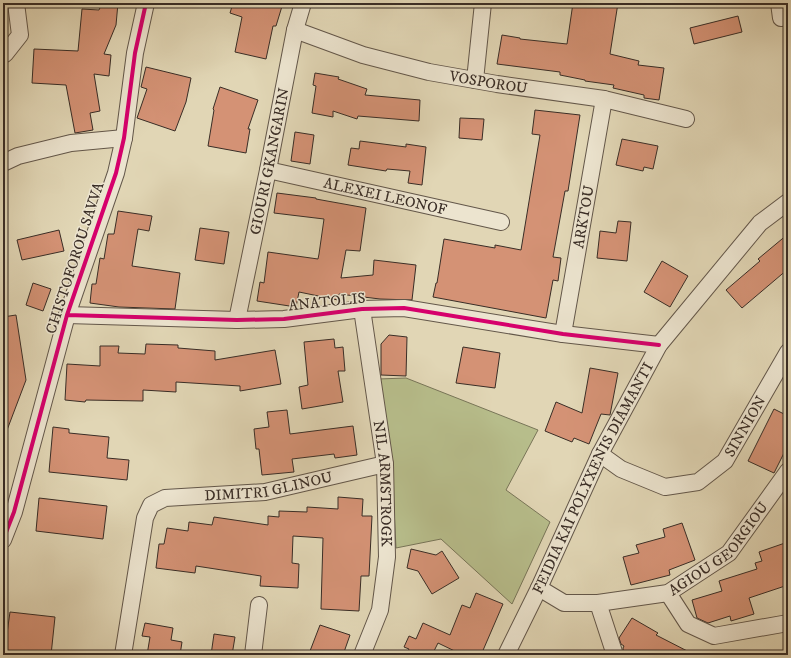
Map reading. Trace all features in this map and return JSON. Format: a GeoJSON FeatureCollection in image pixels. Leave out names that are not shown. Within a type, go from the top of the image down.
{"type":"FeatureCollection","features":[{"type":"Feature","properties":{"kind":"street"},"geometry":{"type":"LineString","coordinates":[[5,54],[20,35],[16,3]]}},
{"type":"Feature","properties":{"kind":"street","name":"CHISTOFOROU SAVVA"},"geometry":{"type":"LineString","coordinates":[[3,540],[14,512],[67,314],[116,173],[124,138],[135,53],[146,3]]}},
{"type":"Feature","properties":{"kind":"street","name":"GIOURI GKANGARIN"},"geometry":{"type":"LineString","coordinates":[[237,320],[295,30],[303,3]]}},
{"type":"Feature","properties":{"kind":"street"},"geometry":{"type":"LineString","coordinates":[[475,80],[483,3]]}},
{"type":"Feature","properties":{"kind":"street","name":"VOSPOROU"},"geometry":{"type":"LineString","coordinates":[[295,30],[362,55],[429,72],[604,99],[686,119]]}},
{"type":"Feature","properties":{"kind":"street","name":"ARKTOU"},"geometry":{"type":"LineString","coordinates":[[563,334],[604,99]]}},
{"type":"Feature","properties":{"kind":"street"},"geometry":{"type":"LineString","coordinates":[[3,163],[18,156],[71,143],[124,138]]}},
{"type":"Feature","properties":{"kind":"street","name":"ALEXEI LEONOF"},"geometry":{"type":"LineString","coordinates":[[268,170],[502,222]]}},
{"type":"Feature","properties":{"kind":"street","name":"FEIDIA KAI POLYXENIS DIAMANTI"},"geometry":{"type":"LineString","coordinates":[[506,655],[539,588],[600,454],[659,345],[760,224],[788,202]]}},
{"type":"Feature","properties":{"kind":"street","name":"ANATOLIS"},"geometry":{"type":"LineString","coordinates":[[67,314],[237,320],[284,319],[362,309],[404,308],[563,334],[659,345]]}},
{"type":"Feature","properties":{"kind":"street","name":"NIL ARMSTROGK"},"geometry":{"type":"LineString","coordinates":[[362,309],[385,464],[387,557],[380,610],[368,653]]}},
{"type":"Feature","properties":{"kind":"street","name":"SINNION"},"geometry":{"type":"LineString","coordinates":[[600,454],[621,469],[665,487],[698,482],[725,461],[788,352]]}},
{"type":"Feature","properties":{"kind":"street","name":"DIMITRI GLINOU"},"geometry":{"type":"LineString","coordinates":[[123,655],[145,518],[151,505],[166,498],[265,492],[385,464]]}},
{"type":"Feature","properties":{"kind":"street","name":"AGIOU GEORGIOU"},"geometry":{"type":"LineString","coordinates":[[539,588],[564,603],[598,603],[668,593],[728,553],[788,471]]}},
{"type":"Feature","properties":{"kind":"street"},"geometry":{"type":"LineString","coordinates":[[668,593],[688,624],[714,636],[788,623]]}},
{"type":"Feature","properties":{"kind":"street"},"geometry":{"type":"LineString","coordinates":[[598,603],[615,655]]}},
{"type":"Feature","properties":{"kind":"street"},"geometry":{"type":"LineString","coordinates":[[255,655],[259,605]]}},
{"type":"Feature","properties":{"kind":"green space"},"geometry":{"type":"Polygon","coordinates":[[[406,378],[538,430],[506,490],[550,522],[512,604],[441,539],[396,548],[393,489],[378,379],[406,378]]]}},
{"type":"Feature","properties":{"kind":"building"},"geometry":{"type":"Polygon","coordinates":[[[102,3],[118,3],[116,25],[104,54],[111,55],[109,76],[94,74],[100,111],[90,113],[93,130],[75,133],[66,85],[32,83],[34,49],[78,51],[82,9],[99,10],[102,3]]]}},
{"type":"Feature","properties":{"kind":"building"},"geometry":{"type":"Polygon","coordinates":[[[233,3],[283,3],[276,26],[273,26],[266,59],[235,52],[242,17],[230,13],[233,3]]]}},
{"type":"Feature","properties":{"kind":"building"},"geometry":{"type":"Polygon","coordinates":[[[573,3],[618,3],[610,54],[639,61],[638,65],[664,68],[659,100],[644,98],[644,95],[613,88],[614,85],[585,81],[560,75],[560,72],[497,64],[502,35],[520,39],[567,44],[573,3]]]}},
{"type":"Feature","properties":{"kind":"building"},"geometry":{"type":"Polygon","coordinates":[[[738,16],[742,32],[694,44],[690,28],[738,16]]]}},
{"type":"Feature","properties":{"kind":"building"},"geometry":{"type":"Polygon","coordinates":[[[146,67],[191,78],[186,102],[175,131],[137,118],[147,89],[141,87],[146,67]]]}},
{"type":"Feature","properties":{"kind":"building"},"geometry":{"type":"Polygon","coordinates":[[[315,73],[339,77],[338,79],[367,89],[365,95],[420,100],[419,121],[358,116],[357,119],[333,111],[333,117],[312,113],[316,86],[313,85],[315,73]]]}},
{"type":"Feature","properties":{"kind":"building"},"geometry":{"type":"Polygon","coordinates":[[[220,87],[258,100],[248,129],[250,129],[246,153],[208,146],[213,109],[220,87]]]}},
{"type":"Feature","properties":{"kind":"building"},"geometry":{"type":"Polygon","coordinates":[[[535,110],[580,115],[568,191],[565,191],[553,257],[561,258],[558,281],[553,280],[546,318],[433,297],[437,283],[444,239],[495,248],[495,245],[521,250],[540,135],[532,134],[535,110]]]}},
{"type":"Feature","properties":{"kind":"building"},"geometry":{"type":"Polygon","coordinates":[[[460,118],[484,119],[482,140],[459,138],[460,118]]]}},
{"type":"Feature","properties":{"kind":"building"},"geometry":{"type":"Polygon","coordinates":[[[295,132],[314,135],[310,164],[291,161],[295,132]]]}},
{"type":"Feature","properties":{"kind":"building"},"geometry":{"type":"Polygon","coordinates":[[[622,139],[658,146],[653,169],[644,167],[643,171],[616,165],[622,139]]]}},
{"type":"Feature","properties":{"kind":"building"},"geometry":{"type":"Polygon","coordinates":[[[360,141],[406,147],[406,144],[426,147],[422,185],[408,183],[410,171],[387,169],[386,171],[348,165],[351,148],[359,149],[360,141]]]}},
{"type":"Feature","properties":{"kind":"building"},"geometry":{"type":"Polygon","coordinates":[[[277,193],[316,198],[366,208],[360,251],[346,250],[341,278],[373,275],[374,260],[416,265],[412,300],[380,299],[339,294],[338,300],[299,292],[296,307],[257,301],[260,282],[264,283],[268,252],[318,259],[319,254],[324,219],[274,213],[277,193]]]}},
{"type":"Feature","properties":{"kind":"building"},"geometry":{"type":"Polygon","coordinates":[[[118,211],[152,216],[149,231],[138,229],[132,266],[180,273],[175,309],[119,307],[90,303],[92,284],[96,284],[100,258],[104,259],[108,234],[114,234],[118,211]]]}},
{"type":"Feature","properties":{"kind":"building"},"geometry":{"type":"Polygon","coordinates":[[[618,221],[631,222],[627,261],[597,258],[600,231],[616,233],[618,221]]]}},
{"type":"Feature","properties":{"kind":"building"},"geometry":{"type":"Polygon","coordinates":[[[200,228],[229,232],[224,264],[195,260],[200,228]]]}},
{"type":"Feature","properties":{"kind":"building"},"geometry":{"type":"Polygon","coordinates":[[[59,230],[64,251],[22,260],[17,240],[59,230]]]}},
{"type":"Feature","properties":{"kind":"building"},"geometry":{"type":"Polygon","coordinates":[[[788,234],[788,269],[742,308],[726,290],[760,261],[758,259],[788,234]]]}},
{"type":"Feature","properties":{"kind":"building"},"geometry":{"type":"Polygon","coordinates":[[[662,261],[688,276],[670,307],[644,292],[662,261]]]}},
{"type":"Feature","properties":{"kind":"building"},"geometry":{"type":"Polygon","coordinates":[[[33,283],[51,289],[43,311],[26,305],[33,283]]]}},
{"type":"Feature","properties":{"kind":"building"},"geometry":{"type":"Polygon","coordinates":[[[16,315],[26,380],[3,438],[3,317],[16,315]]]}},
{"type":"Feature","properties":{"kind":"building"},"geometry":{"type":"Polygon","coordinates":[[[389,335],[407,337],[406,376],[381,375],[381,344],[389,335]]]}},
{"type":"Feature","properties":{"kind":"building"},"geometry":{"type":"Polygon","coordinates":[[[334,339],[335,348],[343,347],[345,371],[338,371],[343,402],[302,409],[299,387],[308,385],[304,342],[334,339]]]}},
{"type":"Feature","properties":{"kind":"building"},"geometry":{"type":"Polygon","coordinates":[[[146,344],[178,345],[178,348],[215,351],[215,360],[275,350],[281,384],[240,391],[240,386],[176,382],[176,392],[143,390],[143,401],[86,400],[85,402],[65,400],[67,364],[100,366],[100,346],[119,346],[118,353],[145,354],[146,344]]]}},
{"type":"Feature","properties":{"kind":"building"},"geometry":{"type":"Polygon","coordinates":[[[463,347],[500,353],[495,388],[456,383],[463,347]]]}},
{"type":"Feature","properties":{"kind":"building"},"geometry":{"type":"Polygon","coordinates":[[[590,368],[618,373],[610,415],[601,414],[589,444],[574,438],[572,442],[545,431],[556,402],[582,413],[590,368]]]}},
{"type":"Feature","properties":{"kind":"building"},"geometry":{"type":"Polygon","coordinates":[[[774,409],[788,416],[788,445],[774,473],[748,461],[774,409]]]}},
{"type":"Feature","properties":{"kind":"building"},"geometry":{"type":"Polygon","coordinates":[[[287,410],[290,434],[353,426],[357,455],[335,458],[334,454],[292,459],[294,472],[262,475],[259,449],[256,449],[254,429],[269,427],[267,412],[287,410]]]}},
{"type":"Feature","properties":{"kind":"building"},"geometry":{"type":"Polygon","coordinates":[[[53,427],[69,429],[69,433],[109,437],[107,458],[129,460],[127,480],[49,472],[53,427]]]}},
{"type":"Feature","properties":{"kind":"building"},"geometry":{"type":"Polygon","coordinates":[[[338,497],[363,499],[362,516],[372,516],[369,576],[361,576],[359,611],[321,609],[323,538],[293,536],[292,563],[299,564],[298,588],[260,586],[261,576],[196,566],[195,573],[156,568],[159,544],[164,544],[167,528],[188,531],[189,522],[212,525],[214,517],[268,525],[268,516],[279,517],[279,511],[307,512],[307,507],[338,509],[338,497]]]}},
{"type":"Feature","properties":{"kind":"building"},"geometry":{"type":"Polygon","coordinates":[[[39,498],[107,506],[103,539],[36,531],[39,498]]]}},
{"type":"Feature","properties":{"kind":"building"},"geometry":{"type":"Polygon","coordinates":[[[682,523],[695,560],[669,570],[670,575],[631,585],[623,557],[639,553],[636,545],[665,537],[663,529],[682,523]]]}},
{"type":"Feature","properties":{"kind":"building"},"geometry":{"type":"Polygon","coordinates":[[[785,543],[788,551],[788,585],[749,598],[754,614],[731,621],[730,616],[708,623],[697,618],[692,600],[722,591],[719,581],[757,569],[755,563],[762,561],[759,552],[785,543]]]}},
{"type":"Feature","properties":{"kind":"building"},"geometry":{"type":"Polygon","coordinates":[[[411,549],[436,555],[442,551],[459,578],[432,594],[418,571],[407,568],[411,549]]]}},
{"type":"Feature","properties":{"kind":"building"},"geometry":{"type":"Polygon","coordinates":[[[476,593],[503,604],[481,655],[463,655],[438,643],[432,655],[406,655],[409,649],[404,647],[409,636],[416,639],[423,623],[450,635],[462,605],[470,608],[476,593]]]}},
{"type":"Feature","properties":{"kind":"building"},"geometry":{"type":"Polygon","coordinates":[[[10,612],[55,617],[51,655],[4,655],[10,612]]]}},
{"type":"Feature","properties":{"kind":"building"},"geometry":{"type":"Polygon","coordinates":[[[632,618],[658,633],[656,635],[695,655],[624,655],[624,646],[621,644],[619,638],[632,618]]]}},
{"type":"Feature","properties":{"kind":"building"},"geometry":{"type":"Polygon","coordinates":[[[145,623],[173,628],[171,640],[182,642],[180,655],[147,655],[150,637],[142,636],[145,623]]]}},
{"type":"Feature","properties":{"kind":"building"},"geometry":{"type":"Polygon","coordinates":[[[320,625],[350,635],[343,655],[322,655],[310,651],[320,625]]]}},
{"type":"Feature","properties":{"kind":"building"},"geometry":{"type":"Polygon","coordinates":[[[214,634],[235,637],[232,655],[211,655],[214,634]]]}},
{"type":"Feature","properties":{"kind":"cycle path"},"geometry":{"type":"LineString","coordinates":[[3,540],[14,512],[67,315],[116,173],[124,138],[135,53],[146,3]]}},
{"type":"Feature","properties":{"kind":"cycle path"},"geometry":{"type":"LineString","coordinates":[[67,315],[237,320],[284,319],[362,309],[404,308],[563,334],[659,345]]}}]}
